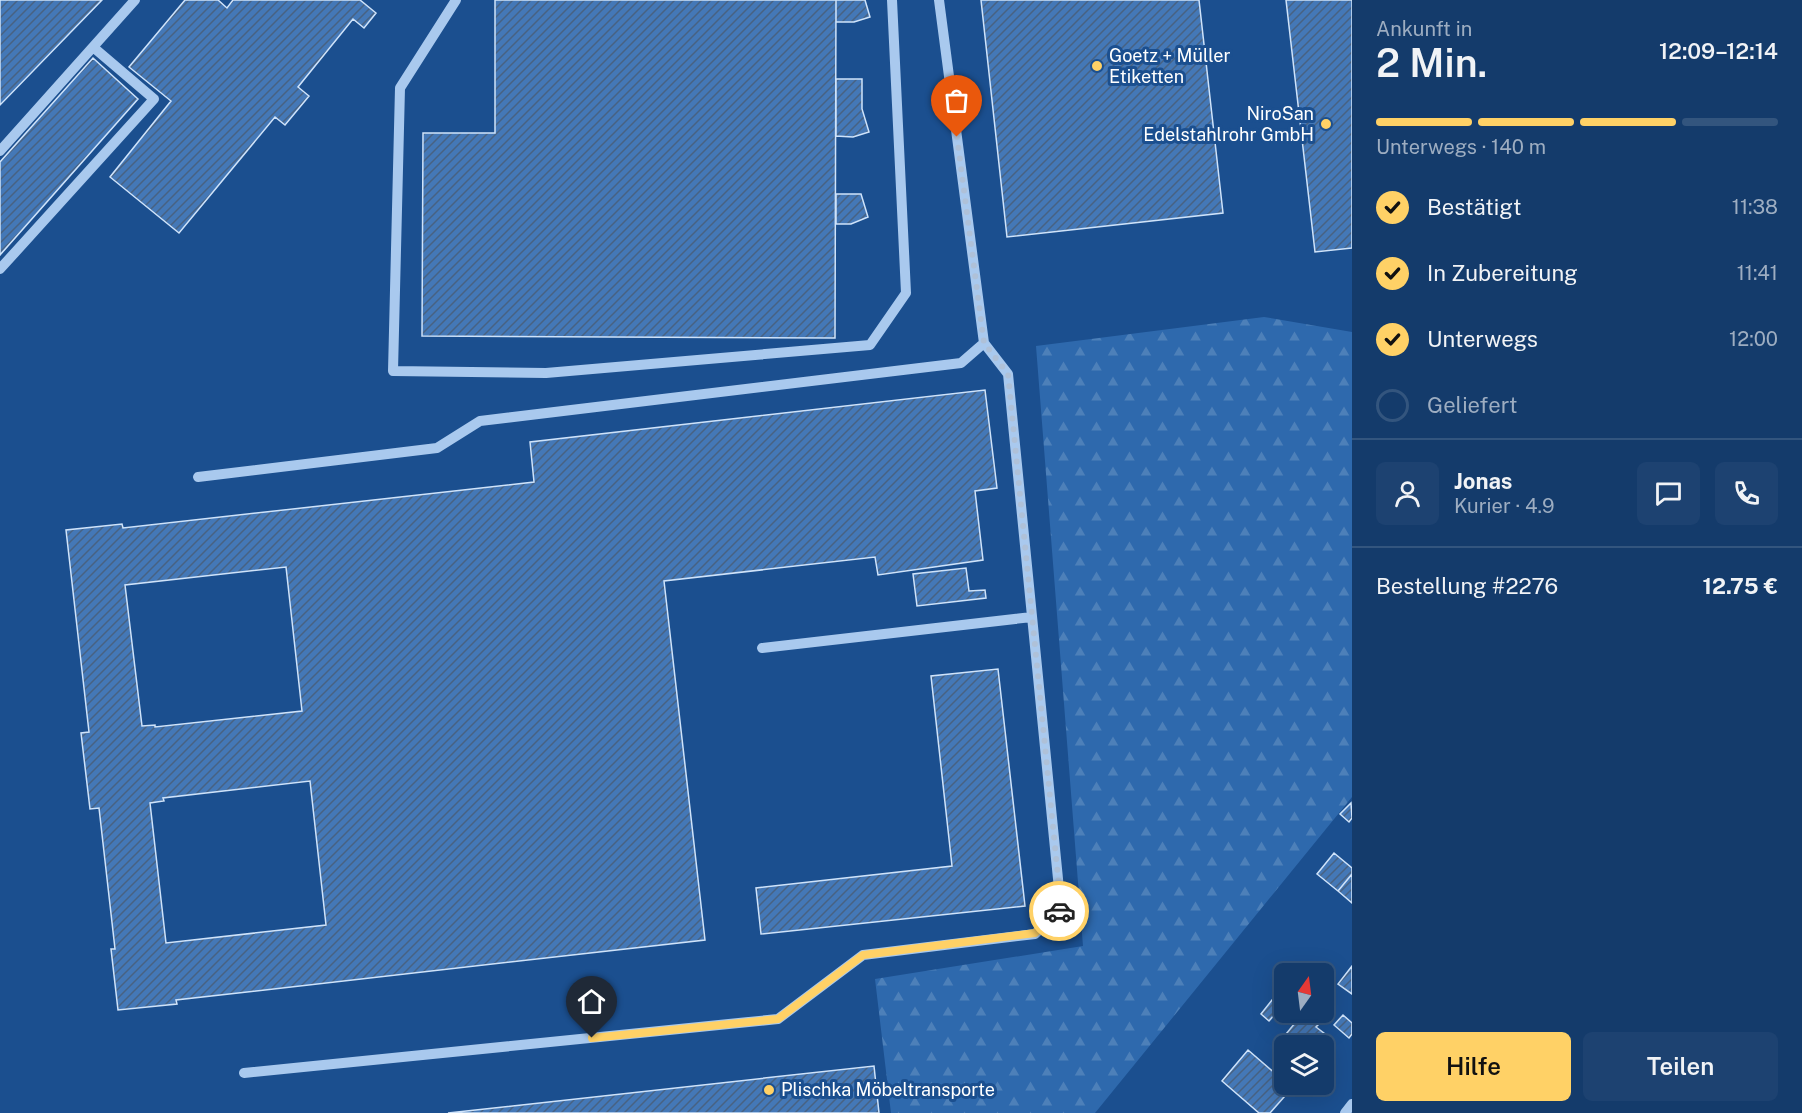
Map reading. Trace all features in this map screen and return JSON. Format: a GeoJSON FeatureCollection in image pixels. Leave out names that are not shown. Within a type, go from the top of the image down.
{"type":"FeatureCollection","features":[{"type":"Feature","properties":{"kind":"street"},"geometry":{"type":"LineString","coordinates":[[0,151],[135,0]]}},
{"type":"Feature","properties":{"kind":"street"},"geometry":{"type":"LineString","coordinates":[[456,0],[400,87],[393,370],[546,373],[870,345],[906,293],[892,0]]}},
{"type":"Feature","properties":{"kind":"street"},"geometry":{"type":"LineString","coordinates":[[244,1073],[778,1019],[863,955],[1035,933],[1061,909],[1008,374],[984,343],[939,0]]}},
{"type":"Feature","properties":{"kind":"street"},"geometry":{"type":"LineString","coordinates":[[0,269],[154,99],[93,47]]}},
{"type":"Feature","properties":{"kind":"street"},"geometry":{"type":"LineString","coordinates":[[198,477],[437,448],[480,422],[961,363],[984,343]]}},
{"type":"Feature","properties":{"kind":"street"},"geometry":{"type":"LineString","coordinates":[[762,648],[1032,617]]}},
{"type":"Feature","properties":{"kind":"street"},"geometry":{"type":"LineString","coordinates":[[1345,1113],[1352,1104]]}},
{"type":"Feature","properties":{"kind":"green space"},"geometry":{"type":"Polygon","coordinates":[[[1264,317],[1352,332],[1352,797],[1095,1113],[891,1113],[875,979],[1083,946],[1036,346],[1264,317]]]}},
{"type":"Feature","properties":{"kind":"building"},"geometry":{"type":"Polygon","coordinates":[[[0,0],[102,0],[0,105],[0,0]]]}},
{"type":"Feature","properties":{"kind":"building"},"geometry":{"type":"Polygon","coordinates":[[[185,0],[218,0],[227,8],[233,0],[360,0],[376,13],[364,28],[353,19],[298,87],[309,96],[285,125],[275,117],[179,233],[110,177],[171,101],[129,67],[185,0]]]}},
{"type":"Feature","properties":{"kind":"building"},"geometry":{"type":"Polygon","coordinates":[[[495,0],[836,0],[835,338],[422,336],[423,133],[495,133],[495,0]]]}},
{"type":"Feature","properties":{"kind":"building"},"geometry":{"type":"Polygon","coordinates":[[[836,0],[865,0],[870,17],[854,22],[836,22],[836,0]]]}},
{"type":"Feature","properties":{"kind":"building","name":"Goetz + Müller Etiketten"},"geometry":{"type":"Polygon","coordinates":[[[981,0],[1199,0],[1223,213],[1007,237],[981,0]]]}},
{"type":"Feature","properties":{"kind":"building","name":"NiroSan Edelstahlrohr GmbH"},"geometry":{"type":"Polygon","coordinates":[[[1286,0],[1352,0],[1352,248],[1315,252],[1286,0]]]}},
{"type":"Feature","properties":{"kind":"building"},"geometry":{"type":"Polygon","coordinates":[[[93,58],[138,99],[0,255],[0,162],[93,58]]]}},
{"type":"Feature","properties":{"kind":"building"},"geometry":{"type":"Polygon","coordinates":[[[836,79],[862,79],[862,109],[869,132],[853,137],[836,136],[836,79]]]}},
{"type":"Feature","properties":{"kind":"building"},"geometry":{"type":"Polygon","coordinates":[[[836,194],[861,194],[868,217],[851,224],[836,224],[836,194]]]}},
{"type":"Feature","properties":{"kind":"building"},"geometry":{"type":"Polygon","coordinates":[[[985,390],[997,488],[975,491],[983,560],[878,575],[875,557],[664,581],[705,940],[176,1000],[177,1004],[118,1010],[111,949],[115,949],[99,808],[90,809],[81,733],[89,732],[66,530],[122,524],[123,528],[534,482],[530,442],[985,390]],[[286,567],[125,585],[142,726],[155,725],[155,727],[302,711],[286,567]],[[310,781],[163,798],[164,801],[150,803],[166,943],[326,925],[310,781]]]}},
{"type":"Feature","properties":{"kind":"building"},"geometry":{"type":"Polygon","coordinates":[[[966,568],[969,591],[985,590],[986,598],[917,606],[913,574],[966,568]]]}},
{"type":"Feature","properties":{"kind":"building"},"geometry":{"type":"Polygon","coordinates":[[[998,669],[1025,906],[761,934],[756,888],[952,866],[931,676],[998,669]]]}},
{"type":"Feature","properties":{"kind":"building"},"geometry":{"type":"Polygon","coordinates":[[[1351,803],[1352,818],[1349,822],[1340,814],[1351,803]]]}},
{"type":"Feature","properties":{"kind":"building"},"geometry":{"type":"Polygon","coordinates":[[[1334,853],[1352,868],[1352,874],[1338,891],[1317,874],[1334,853]]]}},
{"type":"Feature","properties":{"kind":"building"},"geometry":{"type":"Polygon","coordinates":[[[1352,874],[1352,903],[1338,891],[1352,874]]]}},
{"type":"Feature","properties":{"kind":"building"},"geometry":{"type":"Polygon","coordinates":[[[1352,966],[1352,994],[1338,984],[1352,966]]]}},
{"type":"Feature","properties":{"kind":"building"},"geometry":{"type":"Polygon","coordinates":[[[1272,1000],[1274,1002],[1274,1015],[1269,1021],[1261,1014],[1272,1000]]]}},
{"type":"Feature","properties":{"kind":"building"},"geometry":{"type":"Polygon","coordinates":[[[1343,1015],[1352,1023],[1352,1034],[1349,1038],[1334,1025],[1343,1015]]]}},
{"type":"Feature","properties":{"kind":"building"},"geometry":{"type":"Polygon","coordinates":[[[1295,1023],[1320,1023],[1316,1027],[1325,1034],[1324,1035],[1285,1035],[1295,1023]]]}},
{"type":"Feature","properties":{"kind":"building"},"geometry":{"type":"Polygon","coordinates":[[[1248,1050],[1274,1072],[1274,1095],[1286,1095],[1270,1113],[1259,1113],[1222,1081],[1248,1050]]]}},
{"type":"Feature","properties":{"kind":"building","name":"Plischka Möbeltransporte"},"geometry":{"type":"Polygon","coordinates":[[[874,1066],[879,1113],[448,1113],[874,1066]]]}},
{"type":"Feature","properties":{"kind":"way so far"},"geometry":{"type":"LineString","coordinates":[[957,137],[984,343],[1008,374],[1059,887],[1061,909],[1059,911]]}},
{"type":"Feature","properties":{"kind":"place","name":"Goetz + Müller Etiketten"},"geometry":{"type":"Point","coordinates":[1097,66]}},
{"type":"Feature","properties":{"kind":"place","name":"NiroSan Edelstahlrohr GmbH"},"geometry":{"type":"Point","coordinates":[1326,124]}},
{"type":"Feature","properties":{"kind":"place","name":"Plischka Möbeltransporte"},"geometry":{"type":"Point","coordinates":[769,1090]}},
{"type":"Feature","properties":{"kind":"route"},"geometry":{"type":"LineString","coordinates":[[592,1038],[778,1019],[863,955],[1035,933],[1059,911]]}}]}
